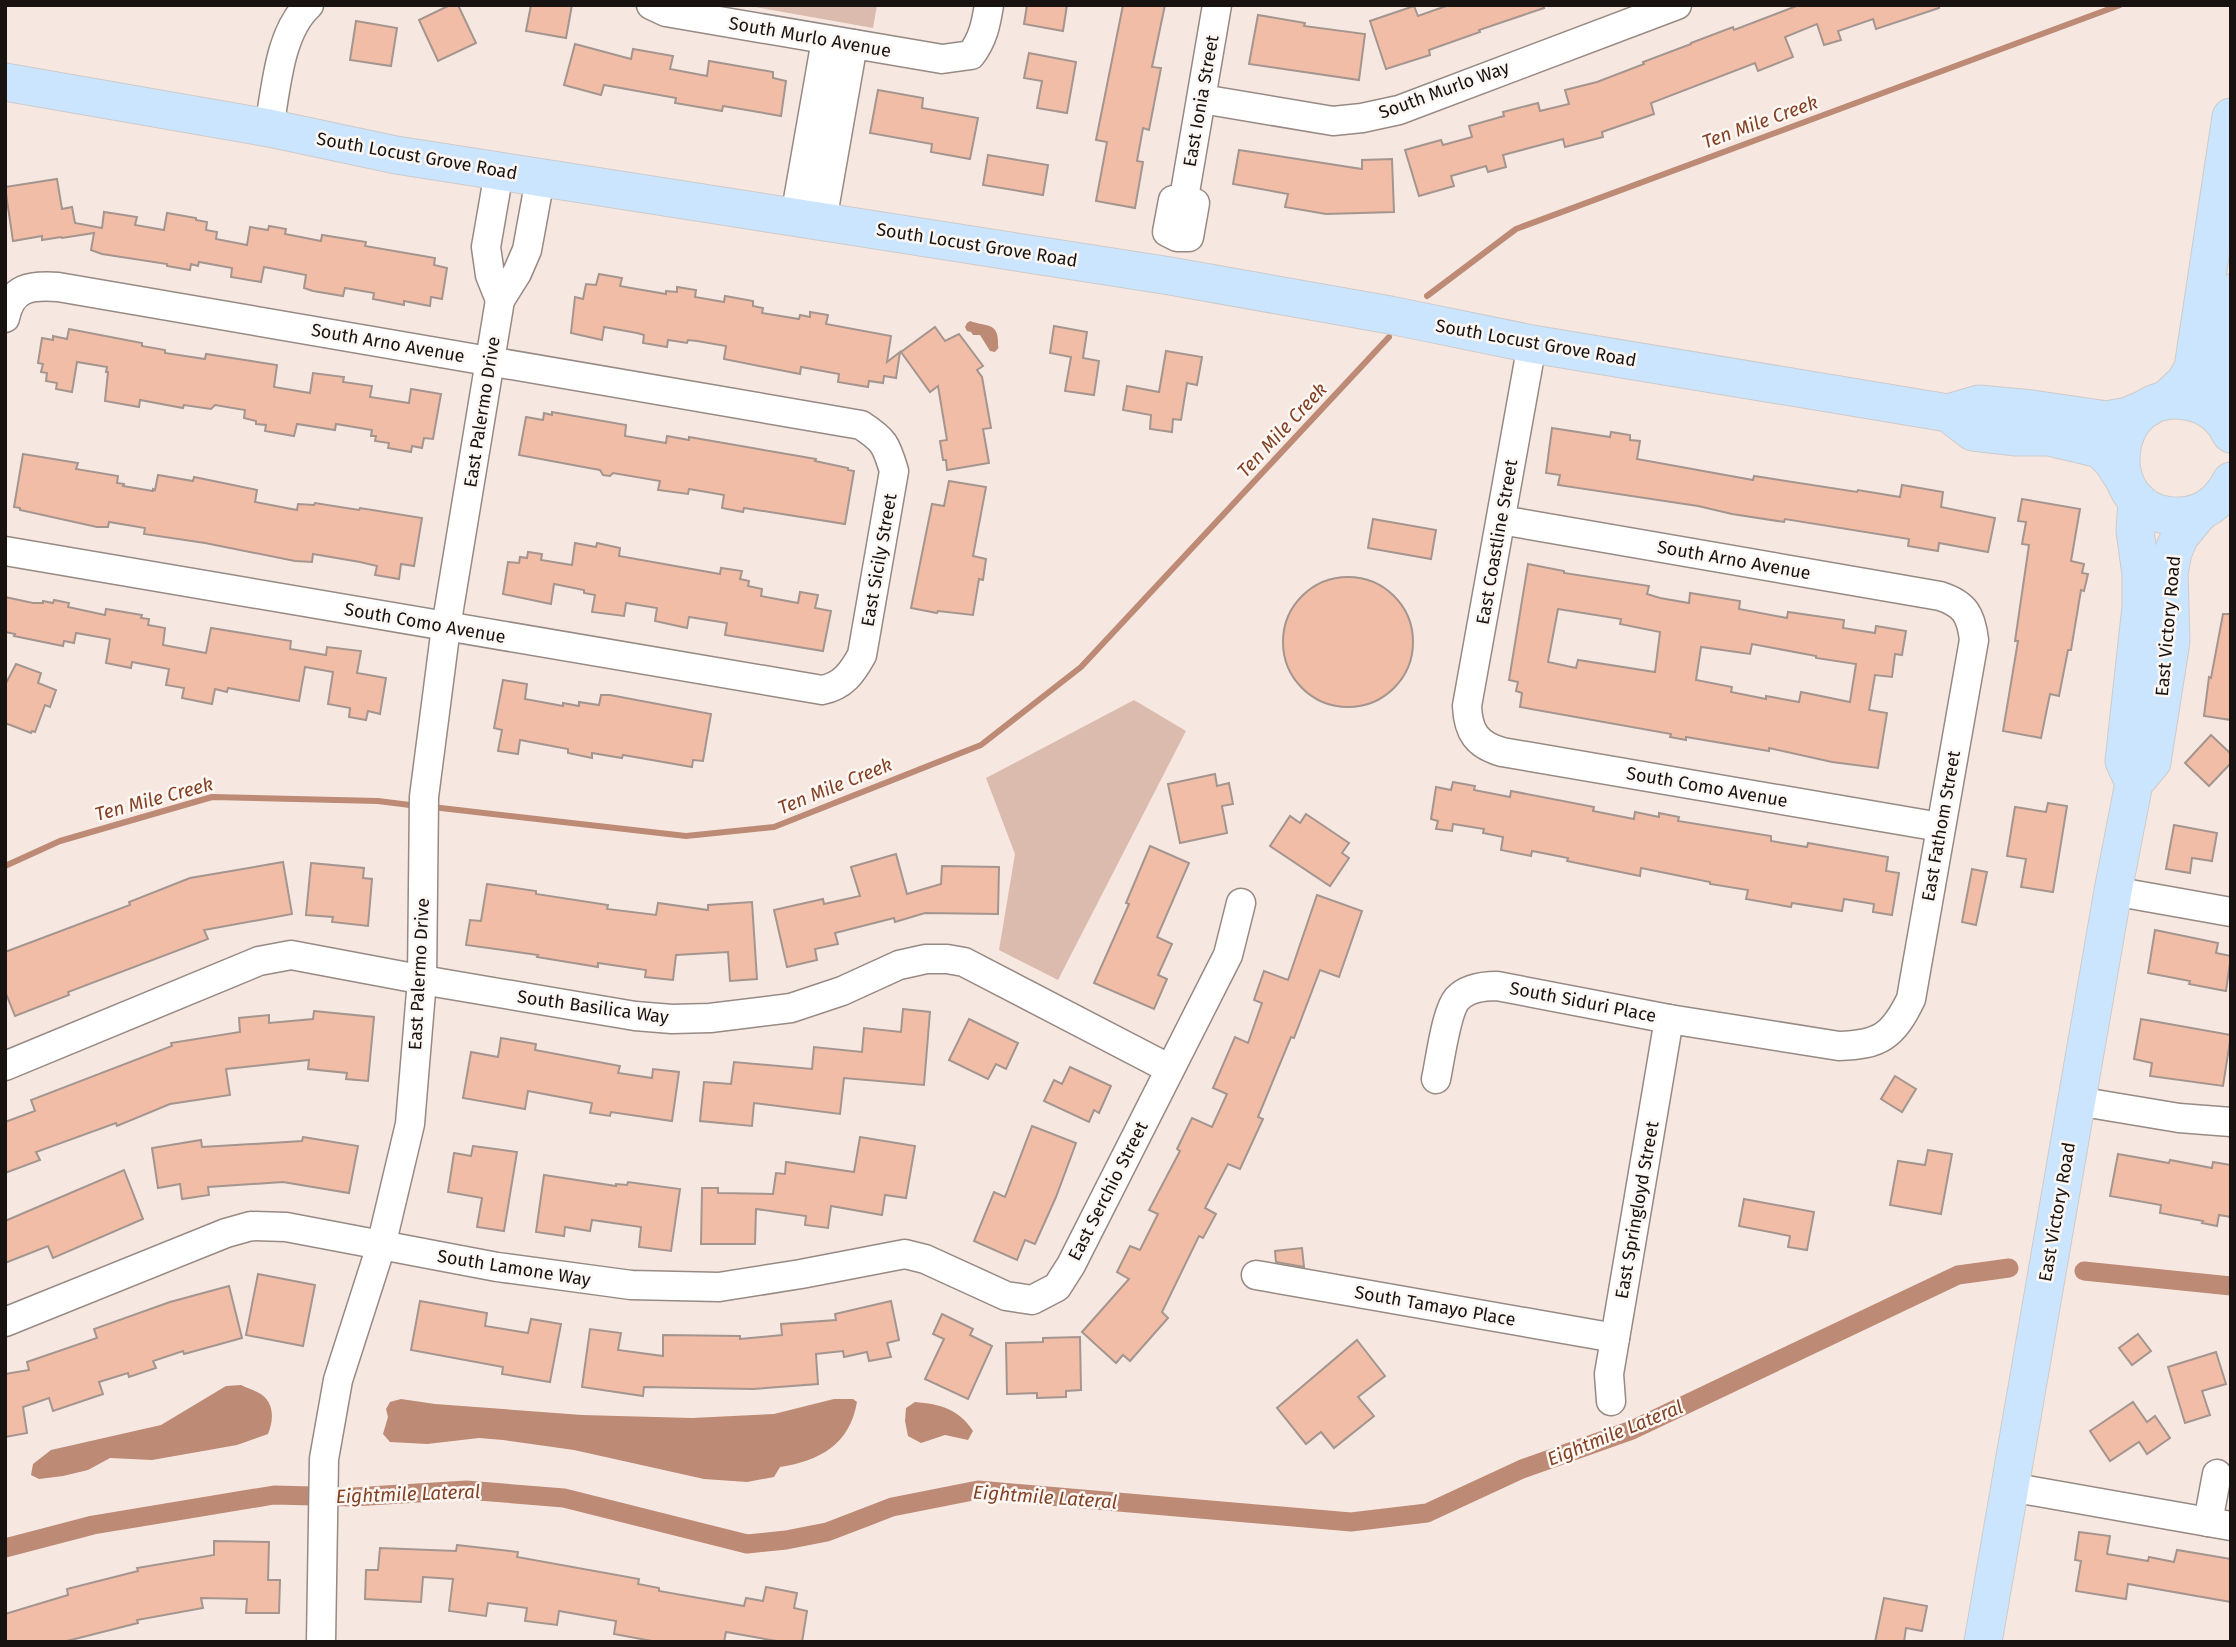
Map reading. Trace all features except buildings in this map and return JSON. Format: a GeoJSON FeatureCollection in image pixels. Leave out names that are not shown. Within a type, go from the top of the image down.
{"type":"FeatureCollection","features":[{"type":"Feature","properties":{"kind":"main road","name":"South Locust Grove Road"},"geometry":{"type":"LineString","coordinates":[[5,82],[269,128],[396,155],[1170,276],[1390,315],[1531,344],[1948,413],[1979,404],[2107,420],[2128,416],[2157,404]]}},
{"type":"Feature","properties":{"kind":"main road"},"geometry":{"type":"LineString","coordinates":[[2157,404],[2185,382],[2193,368],[2231,117]]}},
{"type":"Feature","properties":{"kind":"main road"},"geometry":{"type":"LineString","coordinates":[[2230,433],[2220,380],[2222,342],[2231,293]]}},
{"type":"Feature","properties":{"kind":"main road"},"geometry":{"type":"LineString","coordinates":[[2157,404],[2182,399],[2199,403],[2221,419],[2230,433]]}},
{"type":"Feature","properties":{"kind":"main road","name":"East Victory Road"},"geometry":{"type":"LineString","coordinates":[[2134,783],[2124,761],[2141,607],[2141,574],[2130,489],[2120,448],[2135,418],[2157,404]]}},
{"type":"Feature","properties":{"kind":"main road","name":"South Locust Grove Road"},"geometry":{"type":"LineString","coordinates":[[1948,413],[1973,432],[2017,437],[2049,437],[2100,449],[2112,461],[2130,489]]}},
{"type":"Feature","properties":{"kind":"main road"},"geometry":{"type":"LineString","coordinates":[[2130,489],[2159,513],[2172,516],[2186,516],[2218,502]]}},
{"type":"Feature","properties":{"kind":"main road","name":"East Victory Road"},"geometry":{"type":"LineString","coordinates":[[1983,1642],[2113,891],[2134,783],[2152,762],[2171,641],[2169,573],[2173,552],[2180,536],[2218,502]]}},
{"type":"Feature","properties":{"kind":"street"},"geometry":{"type":"LineString","coordinates":[[269,128],[288,36],[300,13],[309,5]]}},
{"type":"Feature","properties":{"kind":"street","name":"South Murlo Avenue"},"geometry":{"type":"LineString","coordinates":[[651,5],[666,12],[942,59],[971,55],[984,32],[989,5]]}},
{"type":"Feature","properties":{"kind":"street","name":"East Ionia Street"},"geometry":{"type":"LineString","coordinates":[[1170,276],[1177,237],[1189,237],[1195,203],[1184,198],[1217,5]]}},
{"type":"Feature","properties":{"kind":"street","name":"South Murlo Way"},"geometry":{"type":"LineString","coordinates":[[1202,99],[1333,121],[1362,118],[1399,110],[1677,5]]}},
{"type":"Feature","properties":{"kind":"street"},"geometry":{"type":"LineString","coordinates":[[809,219],[840,42]]}},
{"type":"Feature","properties":{"kind":"street","name":"East Palermo Drive"},"geometry":{"type":"LineString","coordinates":[[499,172],[486,247],[490,275],[500,300]]}},
{"type":"Feature","properties":{"kind":"street","name":"East Palermo Drive"},"geometry":{"type":"LineString","coordinates":[[321,1642],[324,1459],[338,1380],[381,1246],[410,1124],[422,980],[424,807],[446,626],[500,300],[517,273],[527,250],[540,179]]}},
{"type":"Feature","properties":{"kind":"street","name":"South Arno Avenue"},"geometry":{"type":"LineString","coordinates":[[5,318],[7,308],[19,292],[35,285],[58,287],[861,425],[878,436]]}},
{"type":"Feature","properties":{"kind":"street","name":"East Coastline Street"},"geometry":{"type":"LineString","coordinates":[[1477,739],[1468,722],[1467,706],[1531,344]]}},
{"type":"Feature","properties":{"kind":"street","name":"East Sicily Street"},"geometry":{"type":"LineString","coordinates":[[843,681],[862,655],[894,471],[888,448],[878,436]]}},
{"type":"Feature","properties":{"kind":"street","name":"South Arno Avenue"},"geometry":{"type":"LineString","coordinates":[[1501,520],[1940,596],[1964,608]]}},
{"type":"Feature","properties":{"kind":"street","name":"South Como Avenue"},"geometry":{"type":"LineString","coordinates":[[5,551],[822,690],[832,688],[843,681]]}},
{"type":"Feature","properties":{"kind":"street","name":"East Fathom Street"},"geometry":{"type":"LineString","coordinates":[[1884,1037],[1901,1018],[1911,999],[1974,640],[1972,623],[1964,608]]}},
{"type":"Feature","properties":{"kind":"street","name":"South Como Avenue"},"geometry":{"type":"LineString","coordinates":[[1477,739],[1491,749],[1502,752],[1940,827]]}},
{"type":"Feature","properties":{"kind":"street"},"geometry":{"type":"LineString","coordinates":[[2113,891],[2231,912]]}},
{"type":"Feature","properties":{"kind":"street","name":"East Serchio Street"},"geometry":{"type":"LineString","coordinates":[[1032,1300],[1057,1287],[1072,1265],[1228,955],[1241,903]]}},
{"type":"Feature","properties":{"kind":"street","name":"South Basilica Way"},"geometry":{"type":"LineString","coordinates":[[5,1066],[246,966],[273,957],[290,956],[635,1016],[672,1019],[710,1018],[791,1008],[842,991],[899,965],[926,959],[947,959],[964,962],[1170,1069]]}},
{"type":"Feature","properties":{"kind":"street","name":"South Siduri Place"},"geometry":{"type":"LineString","coordinates":[[1436,1079],[1450,1012],[1457,999],[1482,986],[1497,986],[1669,1019],[1839,1046],[1863,1045],[1884,1037]]}},
{"type":"Feature","properties":{"kind":"street","name":"East Springloyd Street"},"geometry":{"type":"LineString","coordinates":[[1611,1401],[1609,1374],[1669,1019]]}},
{"type":"Feature","properties":{"kind":"street"},"geometry":{"type":"LineString","coordinates":[[2077,1101],[2179,1118],[2231,1122]]}},
{"type":"Feature","properties":{"kind":"street","name":"South Lamone Way"},"geometry":{"type":"LineString","coordinates":[[5,1322],[226,1233],[251,1226],[286,1227],[497,1267],[631,1285],[719,1287],[905,1254],[925,1259],[1006,1296],[1032,1300]]}},
{"type":"Feature","properties":{"kind":"street","name":"South Tamayo Place"},"geometry":{"type":"LineString","coordinates":[[1256,1275],[1615,1338]]}},
{"type":"Feature","properties":{"kind":"street"},"geometry":{"type":"LineString","coordinates":[[2010,1487],[2220,1524],[2217,1474]]}},
{"type":"Feature","properties":{"kind":"shaded area"},"geometry":{"type":"Polygon","coordinates":[[[744,5],[877,5],[873,28],[744,5]]]}},
{"type":"Feature","properties":{"kind":"shaded area"},"geometry":{"type":"Polygon","coordinates":[[[970,321],[990,326],[996,331],[998,348],[995,352],[990,351],[980,335],[967,331],[965,327],[970,321]]]}},
{"type":"Feature","properties":{"kind":"shaded area"},"geometry":{"type":"Polygon","coordinates":[[[1134,700],[1186,731],[1058,980],[999,950],[1015,854],[986,778],[1134,700]]]}},
{"type":"Feature","properties":{"kind":"shaded area"},"geometry":{"type":"Polygon","coordinates":[[[241,1385],[263,1396],[270,1405],[272,1417],[268,1434],[237,1445],[152,1460],[110,1458],[88,1470],[63,1476],[39,1479],[31,1475],[33,1464],[51,1450],[161,1425],[226,1386],[241,1385]]]}},
{"type":"Feature","properties":{"kind":"shaded area"},"geometry":{"type":"Polygon","coordinates":[[[401,1399],[582,1415],[692,1418],[774,1414],[834,1399],[853,1399],[857,1402],[848,1429],[831,1448],[808,1460],[780,1467],[774,1477],[747,1482],[704,1479],[574,1450],[503,1440],[479,1438],[427,1444],[390,1442],[383,1434],[388,1417],[386,1409],[390,1402],[401,1399]]]}},
{"type":"Feature","properties":{"kind":"shaded area"},"geometry":{"type":"Polygon","coordinates":[[[915,1402],[941,1406],[962,1417],[973,1431],[968,1440],[945,1435],[921,1443],[908,1436],[906,1408],[915,1402]]]}},
{"type":"Feature","properties":{"kind":"waterway","name":"Ten Mile Creek"},"geometry":{"type":"LineString","coordinates":[[1427,296],[1516,229],[2120,5]]}},
{"type":"Feature","properties":{"kind":"waterway","name":"Ten Mile Creek"},"geometry":{"type":"LineString","coordinates":[[432,807],[686,836],[774,827],[981,745],[1081,667],[1389,337]]}},
{"type":"Feature","properties":{"kind":"waterway","name":"Ten Mile Creek"},"geometry":{"type":"LineString","coordinates":[[5,866],[60,841],[212,797],[378,801],[418,806]]}},
{"type":"Feature","properties":{"kind":"waterway","name":"Eightmile Lateral"},"geometry":{"type":"LineString","coordinates":[[5,1548],[93,1525],[274,1495],[353,1497],[466,1490],[564,1498],[747,1544],[827,1532],[892,1507],[978,1490],[1351,1522],[1427,1513],[1522,1469],[1632,1430],[1958,1275],[2009,1268]]}},
{"type":"Feature","properties":{"kind":"waterway","name":"Eightmile Lateral"},"geometry":{"type":"LineString","coordinates":[[2084,1271],[2231,1286]]}}]}
